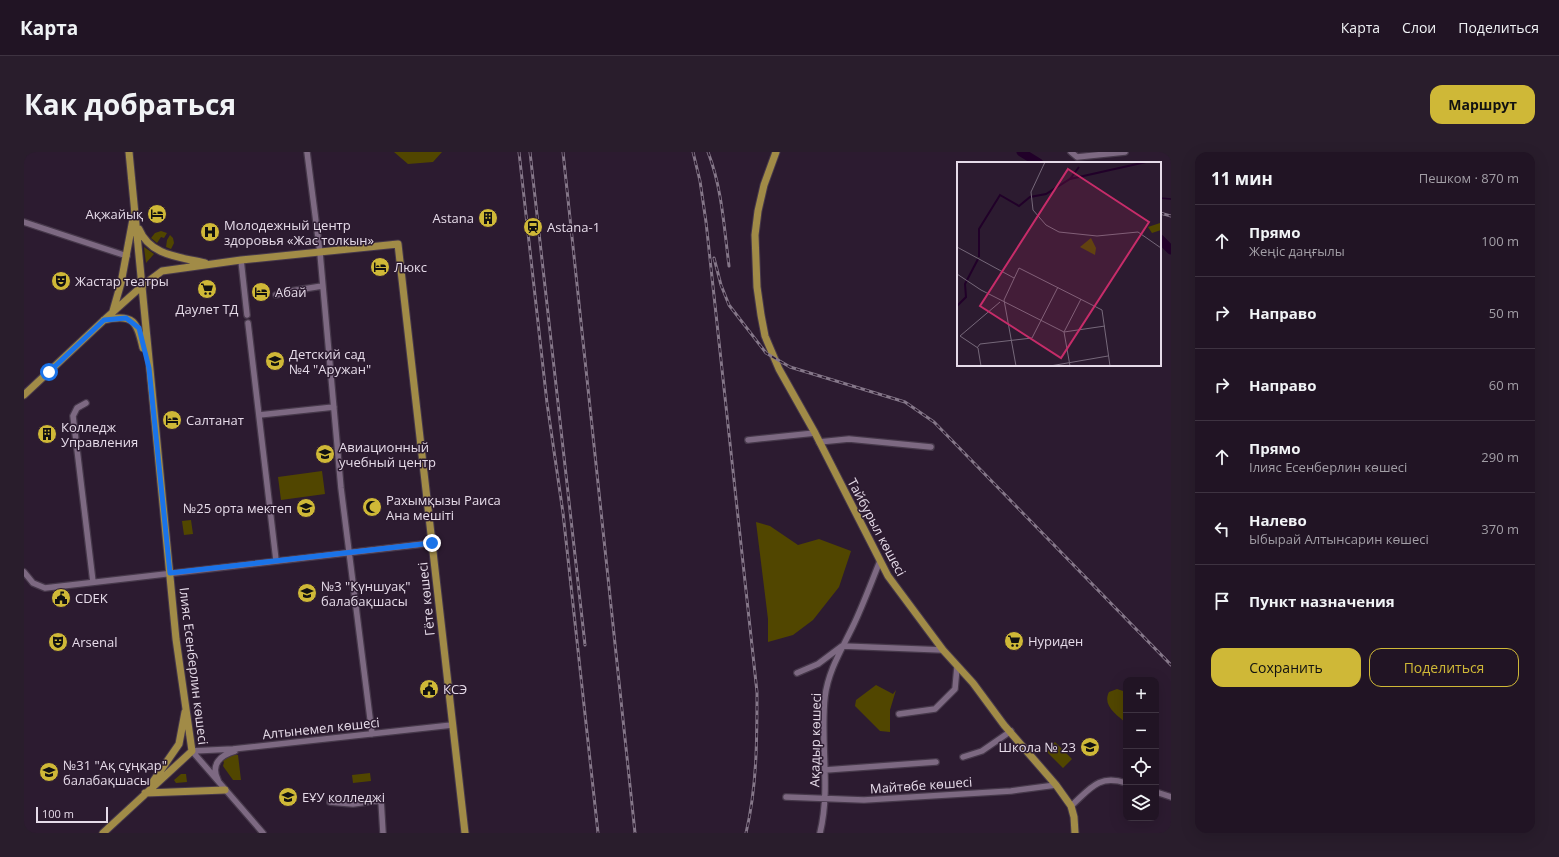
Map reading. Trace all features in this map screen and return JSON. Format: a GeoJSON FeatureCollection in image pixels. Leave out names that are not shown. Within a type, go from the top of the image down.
{"type":"FeatureCollection","features":[{"type":"Feature","properties":{"kind":"main road"},"geometry":{"type":"LineString","coordinates":[[129,152],[136,220],[143,239],[155,249],[164,253],[209,264]]}},
{"type":"Feature","properties":{"kind":"main road","name":"Тайбурыл көшесі"},"geometry":{"type":"LineString","coordinates":[[776,152],[764,185],[758,211],[755,235],[757,287],[761,315],[766,336],[779,369],[815,433],[888,576],[942,650],[973,683],[1056,785],[1071,806]]}},
{"type":"Feature","properties":{"kind":"main road"},"geometry":{"type":"LineString","coordinates":[[113,312],[127,256],[135,211]]}},
{"type":"Feature","properties":{"kind":"main road","name":"Ілияс Есенберлин көшесі"},"geometry":{"type":"LineString","coordinates":[[136,220],[176,639],[192,751]]}},
{"type":"Feature","properties":{"kind":"main road","name":"Гёте көшесі"},"geometry":{"type":"LineString","coordinates":[[320,253],[398,244],[465,833]]}},
{"type":"Feature","properties":{"kind":"main road"},"geometry":{"type":"LineString","coordinates":[[24,395],[104,320],[142,286],[162,271],[241,260],[320,253]]}},
{"type":"Feature","properties":{"kind":"main road"},"geometry":{"type":"LineString","coordinates":[[104,320],[126,318],[139,328],[149,368]]}},
{"type":"Feature","properties":{"kind":"main road"},"geometry":{"type":"LineString","coordinates":[[145,793],[179,744],[186,707]]}},
{"type":"Feature","properties":{"kind":"main road"},"geometry":{"type":"LineString","coordinates":[[103,833],[192,751]]}},
{"type":"Feature","properties":{"kind":"main road"},"geometry":{"type":"LineString","coordinates":[[145,793],[225,790]]}},
{"type":"Feature","properties":{"kind":"main road"},"geometry":{"type":"LineString","coordinates":[[1071,806],[1074,817],[1075,833]]}},
{"type":"Feature","properties":{"kind":"street"},"geometry":{"type":"LineString","coordinates":[[307,152],[320,253],[348,552],[372,734]]}},
{"type":"Feature","properties":{"kind":"street"},"geometry":{"type":"LineString","coordinates":[[1071,153],[1077,157],[1125,152]]}},
{"type":"Feature","properties":{"kind":"street"},"geometry":{"type":"LineString","coordinates":[[24,222],[127,256]]}},
{"type":"Feature","properties":{"kind":"street"},"geometry":{"type":"LineString","coordinates":[[241,260],[248,315]]}},
{"type":"Feature","properties":{"kind":"street"},"geometry":{"type":"LineString","coordinates":[[276,295],[322,286]]}},
{"type":"Feature","properties":{"kind":"street"},"geometry":{"type":"LineString","coordinates":[[248,323],[276,560]]}},
{"type":"Feature","properties":{"kind":"street"},"geometry":{"type":"LineString","coordinates":[[86,403],[77,408],[72,416],[93,582]]}},
{"type":"Feature","properties":{"kind":"street"},"geometry":{"type":"LineString","coordinates":[[259,415],[334,407]]}},
{"type":"Feature","properties":{"kind":"street"},"geometry":{"type":"LineString","coordinates":[[748,440],[815,433]]}},
{"type":"Feature","properties":{"kind":"street"},"geometry":{"type":"LineString","coordinates":[[819,442],[849,439],[931,447]]}},
{"type":"Feature","properties":{"kind":"street"},"geometry":{"type":"LineString","coordinates":[[24,572],[33,583],[45,588],[432,543]]}},
{"type":"Feature","properties":{"kind":"street","name":"Ақадыр көшесі"},"geometry":{"type":"LineString","coordinates":[[820,833],[825,798],[823,749],[825,696],[830,676],[842,646],[880,561]]}},
{"type":"Feature","properties":{"kind":"street"},"geometry":{"type":"LineString","coordinates":[[797,673],[818,664],[842,646],[942,650]]}},
{"type":"Feature","properties":{"kind":"street"},"geometry":{"type":"LineString","coordinates":[[899,714],[935,709],[955,689],[957,667]]}},
{"type":"Feature","properties":{"kind":"street","name":"Алтынемел көшесі"},"geometry":{"type":"LineString","coordinates":[[192,751],[251,747],[452,725]]}},
{"type":"Feature","properties":{"kind":"street"},"geometry":{"type":"LineString","coordinates":[[963,757],[982,751],[1011,731]]}},
{"type":"Feature","properties":{"kind":"street"},"geometry":{"type":"LineString","coordinates":[[225,790],[216,776],[215,770],[217,761],[221,756],[228,753],[251,747]]}},
{"type":"Feature","properties":{"kind":"street","name":"Ілияс Есенберлин көшесі"},"geometry":{"type":"LineString","coordinates":[[192,751],[262,833]]}},
{"type":"Feature","properties":{"kind":"street"},"geometry":{"type":"LineString","coordinates":[[825,770],[936,762]]}},
{"type":"Feature","properties":{"kind":"street"},"geometry":{"type":"LineString","coordinates":[[1071,806],[1096,782],[1109,780],[1123,782]]}},
{"type":"Feature","properties":{"kind":"street","name":"Майтөбе көшесі"},"geometry":{"type":"LineString","coordinates":[[786,797],[864,800],[1011,791],[1056,785]]}},
{"type":"Feature","properties":{"kind":"street"},"geometry":{"type":"LineString","coordinates":[[1159,793],[1171,797]]}},
{"type":"Feature","properties":{"kind":"street"},"geometry":{"type":"LineString","coordinates":[[330,802],[353,804],[381,800],[383,833]]}},
{"type":"Feature","properties":{"kind":"shaded area"},"geometry":{"type":"Polygon","coordinates":[[[394,152],[442,152],[433,162],[408,164],[394,152]]]}},
{"type":"Feature","properties":{"kind":"shaded area"},"geometry":{"type":"Polygon","coordinates":[[[161,231],[167,233],[164,238],[161,237],[157,243],[151,238],[155,233],[161,231]]]}},
{"type":"Feature","properties":{"kind":"shaded area"},"geometry":{"type":"Polygon","coordinates":[[[170,235],[173,238],[174,243],[171,249],[166,247],[167,240],[170,235]]]}},
{"type":"Feature","properties":{"kind":"shaded area"},"geometry":{"type":"Polygon","coordinates":[[[144,247],[154,254],[146,263],[144,247]]]}},
{"type":"Feature","properties":{"kind":"shaded area"},"geometry":{"type":"Polygon","coordinates":[[[322,471],[325,494],[281,500],[278,477],[322,471]]]}},
{"type":"Feature","properties":{"kind":"shaded area"},"geometry":{"type":"Polygon","coordinates":[[[191,520],[193,534],[184,535],[182,521],[191,520]]]}},
{"type":"Feature","properties":{"kind":"shaded area"},"geometry":{"type":"Polygon","coordinates":[[[756,522],[770,526],[798,545],[819,539],[851,551],[839,587],[813,620],[793,635],[768,642],[768,619],[756,522]]]}},
{"type":"Feature","properties":{"kind":"shaded area"},"geometry":{"type":"Polygon","coordinates":[[[876,685],[893,694],[896,690],[890,710],[890,732],[880,731],[855,706],[856,700],[876,685]]]}},
{"type":"Feature","properties":{"kind":"shaded area"},"geometry":{"type":"Polygon","coordinates":[[[1117,689],[1123,691],[1123,720],[1112,710],[1107,702],[1109,692],[1117,689]]]}},
{"type":"Feature","properties":{"kind":"shaded area"},"geometry":{"type":"Polygon","coordinates":[[[1055,742],[1072,759],[1063,768],[1046,751],[1055,742]]]}},
{"type":"Feature","properties":{"kind":"shaded area"},"geometry":{"type":"Polygon","coordinates":[[[227,754],[238,755],[241,780],[233,780],[223,766],[224,762],[221,760],[227,754]]]}},
{"type":"Feature","properties":{"kind":"shaded area"},"geometry":{"type":"Polygon","coordinates":[[[370,773],[371,781],[353,783],[352,775],[370,773]]]}},
{"type":"Feature","properties":{"kind":"shaded area"},"geometry":{"type":"Polygon","coordinates":[[[181,774],[186,774],[187,782],[176,783],[174,780],[181,774]]]}},
{"type":"Feature","properties":{"kind":"waterway"},"geometry":{"type":"LineString","coordinates":[[1021,152],[1037,162]]}},
{"type":"Feature","properties":{"kind":"waterway"},"geometry":{"type":"LineString","coordinates":[[1161,198],[1171,199]]}},
{"type":"Feature","properties":{"kind":"waterway"},"geometry":{"type":"LineString","coordinates":[[1161,240],[1171,250]]}},
{"type":"Feature","properties":{"kind":"railway"},"geometry":{"type":"LineString","coordinates":[[519,152],[547,403],[563,513],[598,833]]}},
{"type":"Feature","properties":{"kind":"railway"},"geometry":{"type":"LineString","coordinates":[[530,152],[585,645]]}},
{"type":"Feature","properties":{"kind":"railway"},"geometry":{"type":"LineString","coordinates":[[563,152],[635,833]]}},
{"type":"Feature","properties":{"kind":"railway"},"geometry":{"type":"LineString","coordinates":[[693,152],[700,181],[706,222],[757,692],[754,781],[750,816],[746,833]]}},
{"type":"Feature","properties":{"kind":"railway"},"geometry":{"type":"LineString","coordinates":[[708,152],[713,166],[719,194],[729,266]]}},
{"type":"Feature","properties":{"kind":"railway"},"geometry":{"type":"LineString","coordinates":[[1161,213],[1171,216]]}},
{"type":"Feature","properties":{"kind":"railway"},"geometry":{"type":"LineString","coordinates":[[714,258],[721,285],[729,305],[766,353],[790,367],[905,402],[934,422],[1171,665]]}},
{"type":"Feature","properties":{"kind":"place","name":"Ақжайық"},"geometry":{"type":"Point","coordinates":[157,214]}},
{"type":"Feature","properties":{"kind":"place","name":"Astana"},"geometry":{"type":"Point","coordinates":[488,218]}},
{"type":"Feature","properties":{"kind":"place","name":"Astana-1"},"geometry":{"type":"Point","coordinates":[533,227]}},
{"type":"Feature","properties":{"kind":"place","name":"Молодежный центр здоровья «Жас толкын»"},"geometry":{"type":"Point","coordinates":[210,232]}},
{"type":"Feature","properties":{"kind":"place","name":"Люкс"},"geometry":{"type":"Point","coordinates":[380,267]}},
{"type":"Feature","properties":{"kind":"place","name":"Жастар театры"},"geometry":{"type":"Point","coordinates":[61,281]}},
{"type":"Feature","properties":{"kind":"place","name":"Даулет ТД"},"geometry":{"type":"Point","coordinates":[207,289]}},
{"type":"Feature","properties":{"kind":"place","name":"Абай"},"geometry":{"type":"Point","coordinates":[261,292]}},
{"type":"Feature","properties":{"kind":"place","name":"Детский сад №4 \"Аружан\""},"geometry":{"type":"Point","coordinates":[275,361]}},
{"type":"Feature","properties":{"kind":"place","name":"Салтанат"},"geometry":{"type":"Point","coordinates":[172,420]}},
{"type":"Feature","properties":{"kind":"place","name":"Колледж Управления"},"geometry":{"type":"Point","coordinates":[47,434]}},
{"type":"Feature","properties":{"kind":"place","name":"Авиационный учебный центр"},"geometry":{"type":"Point","coordinates":[325,454]}},
{"type":"Feature","properties":{"kind":"place","name":"Рахымқызы Раиса Ана мешіті"},"geometry":{"type":"Point","coordinates":[372,507]}},
{"type":"Feature","properties":{"kind":"place","name":"№25 орта мектеп"},"geometry":{"type":"Point","coordinates":[306,508]}},
{"type":"Feature","properties":{"kind":"place","name":"№3 \"Күншуақ\" балабақшасы"},"geometry":{"type":"Point","coordinates":[307,593]}},
{"type":"Feature","properties":{"kind":"place","name":"CDEK"},"geometry":{"type":"Point","coordinates":[61,598]}},
{"type":"Feature","properties":{"kind":"place","name":"Нуриден"},"geometry":{"type":"Point","coordinates":[1014,641]}},
{"type":"Feature","properties":{"kind":"place","name":"Arsenal"},"geometry":{"type":"Point","coordinates":[58,642]}},
{"type":"Feature","properties":{"kind":"place","name":"КСЭ"},"geometry":{"type":"Point","coordinates":[429,689]}},
{"type":"Feature","properties":{"kind":"place","name":"Школа № 23"},"geometry":{"type":"Point","coordinates":[1090,747]}},
{"type":"Feature","properties":{"kind":"place","name":"№31 \"Ақ сұңқар\" балабақшасы"},"geometry":{"type":"Point","coordinates":[49,772]}},
{"type":"Feature","properties":{"kind":"place","name":"ЕҰУ колледжі"},"geometry":{"type":"Point","coordinates":[288,797]}},
{"type":"Feature","properties":{"kind":"route"},"geometry":{"type":"LineString","coordinates":[[49,372],[104,320],[126,318],[139,328],[149,368],[154,404],[170,573],[432,543]]}}]}
